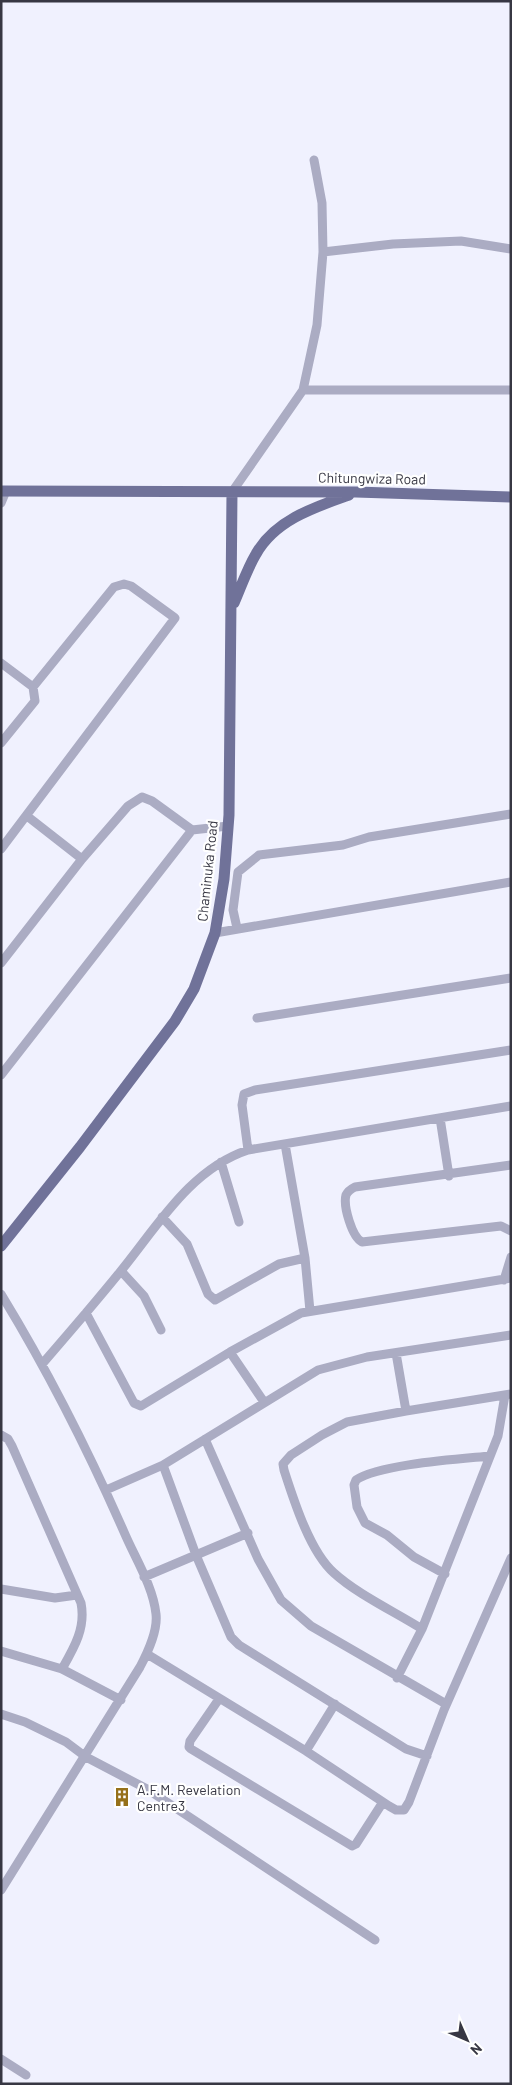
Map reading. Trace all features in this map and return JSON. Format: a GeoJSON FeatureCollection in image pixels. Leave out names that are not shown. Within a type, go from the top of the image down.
{"type":"FeatureCollection","features":[{"type":"Feature","properties":{"kind":"main road","name":"Chitungwiza Road"},"geometry":{"type":"LineString","coordinates":[[4,491],[356,492],[511,497]]}},
{"type":"Feature","properties":{"kind":"main road","name":"Chaminuka Road"},"geometry":{"type":"LineString","coordinates":[[1,1246],[92,1132],[175,1021],[194,989],[215,933],[222,888],[228,826],[232,492]]}},
{"type":"Feature","properties":{"kind":"main road"},"geometry":{"type":"LineString","coordinates":[[232,610],[256,552],[269,537],[301,513],[356,492]]}},
{"type":"Feature","properties":{"kind":"street"},"geometry":{"type":"LineString","coordinates":[[232,492],[303,390],[317,325],[323,252],[322,204],[314,160]]}},
{"type":"Feature","properties":{"kind":"street"},"geometry":{"type":"LineString","coordinates":[[323,252],[393,244],[461,241],[511,249]]}},
{"type":"Feature","properties":{"kind":"street"},"geometry":{"type":"LineString","coordinates":[[303,390],[511,390]]}},
{"type":"Feature","properties":{"kind":"street"},"geometry":{"type":"LineString","coordinates":[[1,503],[4,491]]}},
{"type":"Feature","properties":{"kind":"street"},"geometry":{"type":"LineString","coordinates":[[1,849],[175,618],[131,586],[124,584],[114,587],[33,687]]}},
{"type":"Feature","properties":{"kind":"street"},"geometry":{"type":"LineString","coordinates":[[1,663],[33,687],[35,701],[1,743]]}},
{"type":"Feature","properties":{"kind":"street"},"geometry":{"type":"LineString","coordinates":[[1,963],[82,859],[128,806],[142,797],[152,800],[192,830],[228,826]]}},
{"type":"Feature","properties":{"kind":"street"},"geometry":{"type":"LineString","coordinates":[[237,928],[233,910],[238,872],[259,855],[343,845],[369,837],[511,814]]}},
{"type":"Feature","properties":{"kind":"street"},"geometry":{"type":"LineString","coordinates":[[27,816],[82,859]]}},
{"type":"Feature","properties":{"kind":"street"},"geometry":{"type":"LineString","coordinates":[[1,1075],[192,830]]}},
{"type":"Feature","properties":{"kind":"street"},"geometry":{"type":"LineString","coordinates":[[215,933],[511,882]]}},
{"type":"Feature","properties":{"kind":"street"},"geometry":{"type":"LineString","coordinates":[[257,1018],[511,978]]}},
{"type":"Feature","properties":{"kind":"street"},"geometry":{"type":"LineString","coordinates":[[248,1150],[242,1105],[244,1094],[265,1089],[511,1050]]}},
{"type":"Feature","properties":{"kind":"street"},"geometry":{"type":"LineString","coordinates":[[43,1363],[121,1271],[162,1217],[206,1173],[221,1162],[248,1150],[511,1106]]}},
{"type":"Feature","properties":{"kind":"street"},"geometry":{"type":"LineString","coordinates":[[440,1118],[448,1176]]}},
{"type":"Feature","properties":{"kind":"street"},"geometry":{"type":"LineString","coordinates":[[285,1144],[305,1258],[310,1311]]}},
{"type":"Feature","properties":{"kind":"street"},"geometry":{"type":"LineString","coordinates":[[221,1162],[239,1222]]}},
{"type":"Feature","properties":{"kind":"street"},"geometry":{"type":"LineString","coordinates":[[511,1165],[351,1190],[346,1197],[352,1232],[362,1242],[501,1226],[511,1231]]}},
{"type":"Feature","properties":{"kind":"street"},"geometry":{"type":"LineString","coordinates":[[162,1217],[187,1244],[208,1294],[215,1300],[280,1264],[305,1258]]}},
{"type":"Feature","properties":{"kind":"street"},"geometry":{"type":"LineString","coordinates":[[86,1313],[134,1403],[138,1406],[145,1404],[289,1318],[310,1311],[508,1279],[511,1257]]}},
{"type":"Feature","properties":{"kind":"street"},"geometry":{"type":"LineString","coordinates":[[121,1271],[144,1296],[160,1330]]}},
{"type":"Feature","properties":{"kind":"street"},"geometry":{"type":"LineString","coordinates":[[1,1294],[43,1363],[106,1490],[144,1576],[156,1614],[155,1629],[147,1654],[86,1758],[1,1890]]}},
{"type":"Feature","properties":{"kind":"street"},"geometry":{"type":"LineString","coordinates":[[106,1490],[163,1465],[318,1370],[338,1363],[396,1352],[511,1335]]}},
{"type":"Feature","properties":{"kind":"street"},"geometry":{"type":"LineString","coordinates":[[230,1352],[264,1402]]}},
{"type":"Feature","properties":{"kind":"street"},"geometry":{"type":"LineString","coordinates":[[396,1352],[406,1410]]}},
{"type":"Feature","properties":{"kind":"street"},"geometry":{"type":"LineString","coordinates":[[397,1678],[422,1629],[445,1574],[490,1456],[501,1424],[508,1394],[406,1410],[347,1422],[291,1455],[283,1464],[314,1545],[324,1562],[348,1583],[422,1629]]}},
{"type":"Feature","properties":{"kind":"street"},"geometry":{"type":"LineString","coordinates":[[1,1435],[12,1446],[83,1612],[78,1642],[62,1669]]}},
{"type":"Feature","properties":{"kind":"street"},"geometry":{"type":"LineString","coordinates":[[205,1439],[272,1586],[288,1607],[312,1626],[397,1678],[446,1704]]}},
{"type":"Feature","properties":{"kind":"street"},"geometry":{"type":"LineString","coordinates":[[445,1574],[365,1523],[357,1507],[354,1485],[356,1480],[391,1469],[490,1456]]}},
{"type":"Feature","properties":{"kind":"street"},"geometry":{"type":"LineString","coordinates":[[163,1465],[196,1555],[231,1637],[239,1645],[406,1749],[427,1756]]}},
{"type":"Feature","properties":{"kind":"street"},"geometry":{"type":"LineString","coordinates":[[144,1576],[248,1533]]}},
{"type":"Feature","properties":{"kind":"street"},"geometry":{"type":"LineString","coordinates":[[147,1654],[396,1810],[407,1807],[446,1704],[511,1558]]}},
{"type":"Feature","properties":{"kind":"street"},"geometry":{"type":"LineString","coordinates":[[1,1589],[55,1598],[76,1595]]}},
{"type":"Feature","properties":{"kind":"street"},"geometry":{"type":"LineString","coordinates":[[1,1651],[62,1669],[121,1700]]}},
{"type":"Feature","properties":{"kind":"street"},"geometry":{"type":"LineString","coordinates":[[219,1699],[190,1741],[189,1747],[191,1749],[352,1846],[356,1844],[383,1802]]}},
{"type":"Feature","properties":{"kind":"street"},"geometry":{"type":"LineString","coordinates":[[306,1752],[335,1704]]}},
{"type":"Feature","properties":{"kind":"street"},"geometry":{"type":"LineString","coordinates":[[1,1714],[25,1722],[66,1742],[86,1758],[147,1789],[375,1940]]}},
{"type":"Feature","properties":{"kind":"street"},"geometry":{"type":"LineString","coordinates":[[1,2059],[26,2075]]}},
{"type":"Feature","properties":{"kind":"place","name":"A.F.M. Revelation Centre3"},"geometry":{"type":"Point","coordinates":[122,1797]}}]}
